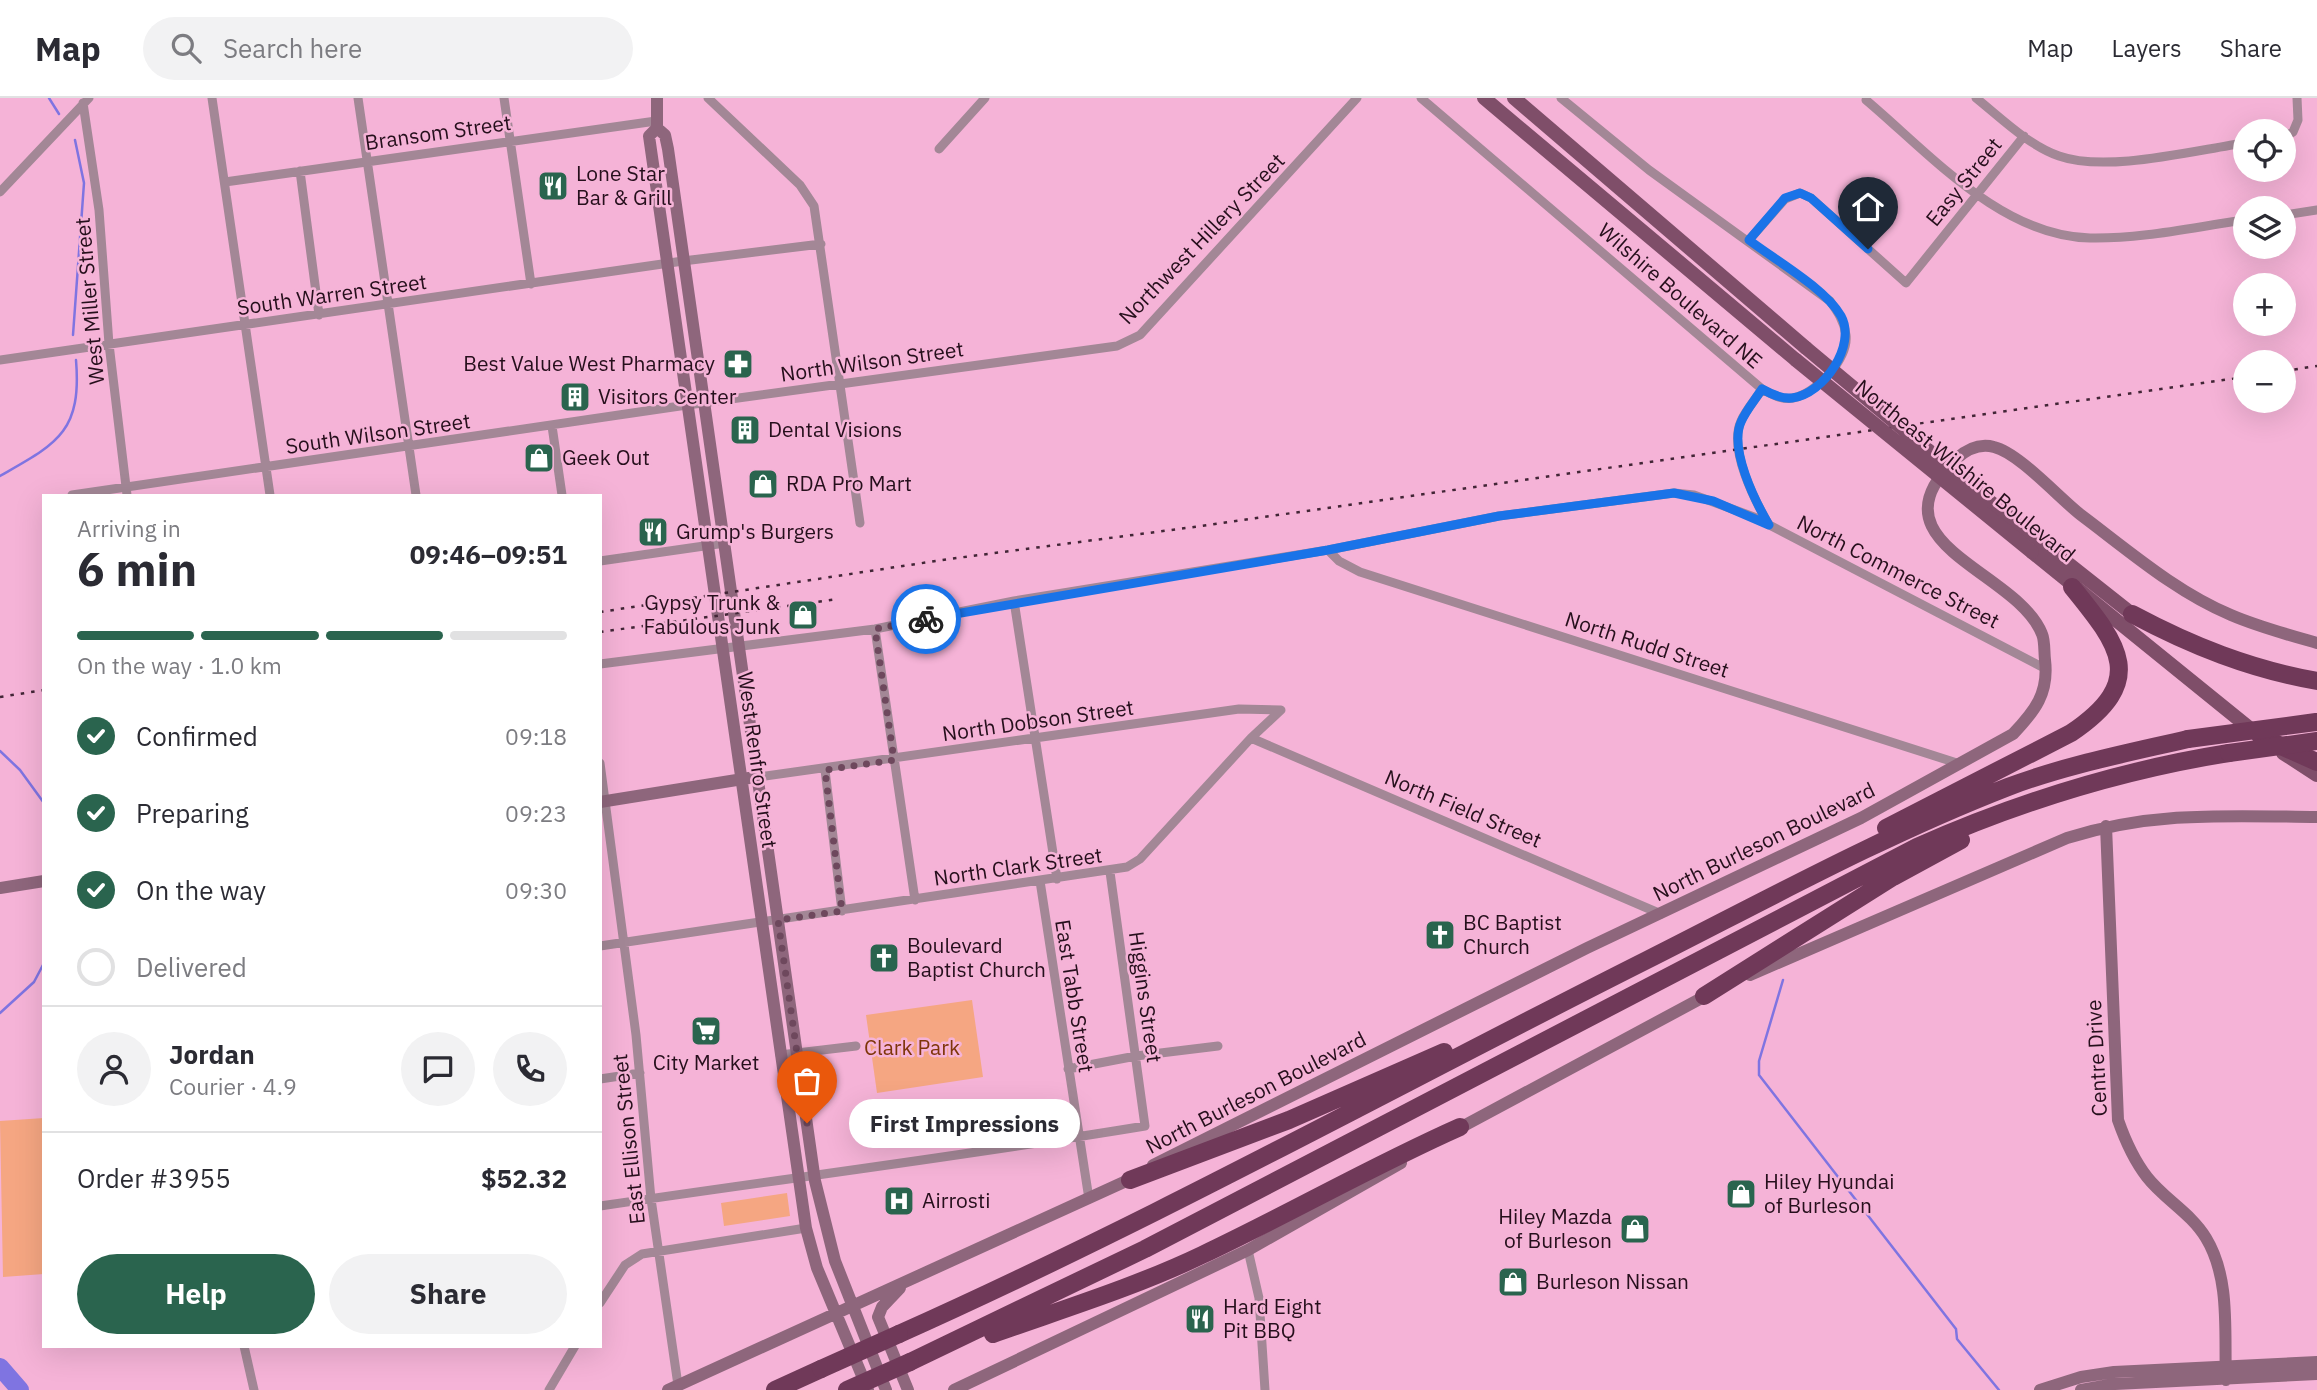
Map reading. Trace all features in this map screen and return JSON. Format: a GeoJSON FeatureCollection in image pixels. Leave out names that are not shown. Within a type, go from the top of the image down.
{"type":"FeatureCollection","features":[{"type":"Feature","properties":{"kind":"highway"},"geometry":{"type":"LineString","coordinates":[[1764,901],[1779,885],[1801,872],[2071,733],[2098,715],[2112,696],[2119,661],[2115,644],[2106,628],[2073,587]]}},
{"type":"Feature","properties":{"kind":"highway"},"geometry":{"type":"LineString","coordinates":[[2132,614],[2181,640],[2229,659],[2258,669],[2317,681]]}},
{"type":"Feature","properties":{"kind":"highway"},"geometry":{"type":"LineString","coordinates":[[775,1390],[1069,1255],[1597,985],[1935,818],[2011,786],[2109,757],[2188,739],[2317,722]]}},
{"type":"Feature","properties":{"kind":"highway"},"geometry":{"type":"LineString","coordinates":[[2260,737],[2317,762]]}},
{"type":"Feature","properties":{"kind":"highway"},"geometry":{"type":"LineString","coordinates":[[847,1390],[1169,1237],[1895,858],[1979,820],[2097,783],[2176,762],[2317,741]]}},
{"type":"Feature","properties":{"kind":"highway"},"geometry":{"type":"LineString","coordinates":[[1704,996],[1749,965],[1786,946],[1933,854],[2097,783]]}},
{"type":"Feature","properties":{"kind":"highway"},"geometry":{"type":"LineString","coordinates":[[1130,1180],[1289,1120],[1467,1042],[1581,986],[1597,985]]}},
{"type":"Feature","properties":{"kind":"highway"},"geometry":{"type":"LineString","coordinates":[[910,1362],[1154,1276],[1460,1127]]}},
{"type":"Feature","properties":{"kind":"main road","name":"West Renfro Street"},"geometry":{"type":"LineString","coordinates":[[657,98],[656,124],[649,136],[806,1228],[817,1268],[868,1390]]}},
{"type":"Feature","properties":{"kind":"main road","name":"Northeast Wilshire Boulevard"},"geometry":{"type":"LineString","coordinates":[[1484,98],[1796,360],[2073,587],[2260,737],[2317,775]]}},
{"type":"Feature","properties":{"kind":"main road","name":"Northeast Wilshire Boulevard"},"geometry":{"type":"LineString","coordinates":[[1514,98],[1988,500],[2132,614]]}},
{"type":"Feature","properties":{"kind":"main road","name":"West Renfro Street"},"geometry":{"type":"LineString","coordinates":[[656,124],[665,135],[814,1174],[826,1234],[853,1306]]}},
{"type":"Feature","properties":{"kind":"main road","name":"North Burleson Boulevard"},"geometry":{"type":"LineString","coordinates":[[673,1388],[1130,1180],[1170,1154],[1861,818],[2013,734],[2032,714],[2046,690],[2042,634],[2025,609],[1954,554],[1931,527],[1929,495],[1935,481],[1963,453],[1980,445],[2010,453],[2075,510],[2189,592],[2229,614],[2317,643]]}},
{"type":"Feature","properties":{"kind":"main road"},"geometry":{"type":"LineString","coordinates":[[603,801],[759,777]]}},
{"type":"Feature","properties":{"kind":"main road"},"geometry":{"type":"LineString","coordinates":[[954,1390],[1248,1250],[1460,1127],[1704,996],[2041,849],[2106,826],[2180,817],[2317,817]]}},
{"type":"Feature","properties":{"kind":"main road","name":"Centre Drive"},"geometry":{"type":"LineString","coordinates":[[2106,826],[2118,1120],[2129,1150],[2148,1178],[2189,1216],[2207,1239],[2223,1290],[2226,1373]]}},
{"type":"Feature","properties":{"kind":"main road"},"geometry":{"type":"LineString","coordinates":[[0,888],[42,881]]}},
{"type":"Feature","properties":{"kind":"main road"},"geometry":{"type":"LineString","coordinates":[[905,1283],[882,1307],[878,1317],[908,1390]]}},
{"type":"Feature","properties":{"kind":"main road"},"geometry":{"type":"LineString","coordinates":[[853,1306],[886,1390]]}},
{"type":"Feature","properties":{"kind":"main road"},"geometry":{"type":"LineString","coordinates":[[2081,1390],[2317,1362]]}},
{"type":"Feature","properties":{"kind":"main road"},"geometry":{"type":"LineString","coordinates":[[2040,1390],[2081,1377],[2114,1372],[2317,1374]]}},
{"type":"Feature","properties":{"kind":"street"},"geometry":{"type":"LineString","coordinates":[[212,98],[270,494]]}},
{"type":"Feature","properties":{"kind":"street"},"geometry":{"type":"LineString","coordinates":[[358,98],[416,494]]}},
{"type":"Feature","properties":{"kind":"street"},"geometry":{"type":"LineString","coordinates":[[504,98],[531,284]]}},
{"type":"Feature","properties":{"kind":"street"},"geometry":{"type":"LineString","coordinates":[[708,98],[809,195],[814,206],[860,523]]}},
{"type":"Feature","properties":{"kind":"street"},"geometry":{"type":"LineString","coordinates":[[939,149],[985,98]]}},
{"type":"Feature","properties":{"kind":"street","name":"Northwest Hillery Street"},"geometry":{"type":"LineString","coordinates":[[1045,356],[1117,346],[1140,335],[1357,98]]}},
{"type":"Feature","properties":{"kind":"street","name":"Wilshire Boulevard NE"},"geometry":{"type":"LineString","coordinates":[[1421,98],[1762,389],[1774,396],[1792,398],[1805,393],[1826,377],[1841,358],[1847,337],[1842,317],[1829,300],[1649,170],[1561,98]]}},
{"type":"Feature","properties":{"kind":"street"},"geometry":{"type":"LineString","coordinates":[[1976,98],[2024,136],[2059,156],[2092,163],[2233,145]]}},
{"type":"Feature","properties":{"kind":"street"},"geometry":{"type":"LineString","coordinates":[[2296,123],[2297,98]]}},
{"type":"Feature","properties":{"kind":"street"},"geometry":{"type":"LineString","coordinates":[[1866,100],[1977,194],[2018,218],[2049,230],[2087,238],[2129,237],[2233,222]]}},
{"type":"Feature","properties":{"kind":"street"},"geometry":{"type":"LineString","coordinates":[[0,192],[86,101]]}},
{"type":"Feature","properties":{"kind":"street","name":"West Miller Street"},"geometry":{"type":"LineString","coordinates":[[86,101],[99,210],[109,344],[127,491]]}},
{"type":"Feature","properties":{"kind":"street","name":"Bransom Street"},"geometry":{"type":"LineString","coordinates":[[225,182],[511,140],[656,124]]}},
{"type":"Feature","properties":{"kind":"street","name":"Easy Street"},"geometry":{"type":"LineString","coordinates":[[1749,240],[1785,198],[1800,193],[1811,198],[1906,283],[2024,136]]}},
{"type":"Feature","properties":{"kind":"street"},"geometry":{"type":"LineString","coordinates":[[300,171],[319,314]]}},
{"type":"Feature","properties":{"kind":"street"},"geometry":{"type":"LineString","coordinates":[[2296,213],[2317,210]]}},
{"type":"Feature","properties":{"kind":"street","name":"South Warren Street"},"geometry":{"type":"LineString","coordinates":[[0,360],[683,261],[821,244]]}},
{"type":"Feature","properties":{"kind":"street","name":"North Wilson Street"},"geometry":{"type":"LineString","coordinates":[[688,405],[1045,356]]}},
{"type":"Feature","properties":{"kind":"street"},"geometry":{"type":"LineString","coordinates":[[1762,389],[1741,421],[1740,454],[1756,504],[1769,525]]}},
{"type":"Feature","properties":{"kind":"street","name":"South Wilson Street"},"geometry":{"type":"LineString","coordinates":[[86,494],[127,491],[688,405]]}},
{"type":"Feature","properties":{"kind":"street"},"geometry":{"type":"LineString","coordinates":[[552,426],[562,494]]}},
{"type":"Feature","properties":{"kind":"street","name":"North Commerce Street"},"geometry":{"type":"LineString","coordinates":[[602,664],[875,629],[1014,601],[1328,550],[1499,516],[1674,493],[1713,501],[1769,525],[2046,669]]}},
{"type":"Feature","properties":{"kind":"street"},"geometry":{"type":"LineString","coordinates":[[602,561],[725,543]]}},
{"type":"Feature","properties":{"kind":"street","name":"North Rudd Street"},"geometry":{"type":"LineString","coordinates":[[1328,550],[1339,561],[1360,572],[1960,764]]}},
{"type":"Feature","properties":{"kind":"street"},"geometry":{"type":"LineString","coordinates":[[1014,601],[1057,878]]}},
{"type":"Feature","properties":{"kind":"street"},"geometry":{"type":"LineString","coordinates":[[875,629],[915,900]]}},
{"type":"Feature","properties":{"kind":"street","name":"North Dobson Street"},"geometry":{"type":"LineString","coordinates":[[759,777],[825,770],[1239,709],[1281,710],[1251,738]]}},
{"type":"Feature","properties":{"kind":"street","name":"North Clark Street"},"geometry":{"type":"LineString","coordinates":[[602,946],[1110,872],[1127,867],[1140,859],[1251,738]]}},
{"type":"Feature","properties":{"kind":"street","name":"North Field Street"},"geometry":{"type":"LineString","coordinates":[[1251,738],[1661,914]]}},
{"type":"Feature","properties":{"kind":"street"},"geometry":{"type":"LineString","coordinates":[[825,770],[842,911]]}},
{"type":"Feature","properties":{"kind":"street","name":"East Ellison Street"},"geometry":{"type":"LineString","coordinates":[[603,801],[625,943],[673,1388]]}},
{"type":"Feature","properties":{"kind":"street","name":"Higgins Street"},"geometry":{"type":"LineString","coordinates":[[1078,1137],[1145,1126],[1110,872]]}},
{"type":"Feature","properties":{"kind":"street","name":"East Tabb Street"},"geometry":{"type":"LineString","coordinates":[[1040,881],[1089,1199]]}},
{"type":"Feature","properties":{"kind":"street"},"geometry":{"type":"LineString","coordinates":[[780,1055],[856,1046]]}},
{"type":"Feature","properties":{"kind":"street"},"geometry":{"type":"LineString","coordinates":[[1068,1069],[1136,1056],[1217,1046]]}},
{"type":"Feature","properties":{"kind":"street"},"geometry":{"type":"LineString","coordinates":[[602,1079],[640,1073]]}},
{"type":"Feature","properties":{"kind":"street"},"geometry":{"type":"LineString","coordinates":[[602,1206],[814,1174],[877,1169],[1078,1137]]}},
{"type":"Feature","properties":{"kind":"street"},"geometry":{"type":"LineString","coordinates":[[602,1300],[625,1265],[642,1254],[806,1228]]}},
{"type":"Feature","properties":{"kind":"street"},"geometry":{"type":"LineString","coordinates":[[1248,1250],[1259,1298],[1265,1390]]}},
{"type":"Feature","properties":{"kind":"street"},"geometry":{"type":"LineString","coordinates":[[244,1348],[254,1390]]}},
{"type":"Feature","properties":{"kind":"street"},"geometry":{"type":"LineString","coordinates":[[549,1390],[574,1348]]}},
{"type":"Feature","properties":{"kind":"green space","name":"Clark Park"},"geometry":{"type":"Polygon","coordinates":[[[972,1000],[983,1077],[877,1093],[866,1015],[972,1000]]]}},
{"type":"Feature","properties":{"kind":"green space"},"geometry":{"type":"Polygon","coordinates":[[[42,1118],[42,1274],[3,1277],[0,1121],[42,1118]]]}},
{"type":"Feature","properties":{"kind":"green space"},"geometry":{"type":"Polygon","coordinates":[[[787,1193],[790,1216],[724,1226],[721,1203],[787,1193]]]}},
{"type":"Feature","properties":{"kind":"waterway"},"geometry":{"type":"LineString","coordinates":[[49,98],[59,114]]}},
{"type":"Feature","properties":{"kind":"waterway"},"geometry":{"type":"LineString","coordinates":[[73,335],[84,183],[75,140]]}},
{"type":"Feature","properties":{"kind":"waterway"},"geometry":{"type":"LineString","coordinates":[[0,476],[36,455],[61,433],[75,404],[76,360]]}},
{"type":"Feature","properties":{"kind":"waterway"},"geometry":{"type":"LineString","coordinates":[[0,751],[20,770],[42,800]]}},
{"type":"Feature","properties":{"kind":"waterway"},"geometry":{"type":"LineString","coordinates":[[0,1013],[34,982],[42,967]]}},
{"type":"Feature","properties":{"kind":"waterway"},"geometry":{"type":"LineString","coordinates":[[1783,980],[1759,1061],[1759,1075],[1956,1329],[1957,1339],[1999,1390]]}},
{"type":"Feature","properties":{"kind":"waterway"},"geometry":{"type":"LineString","coordinates":[[0,1367],[20,1390]]}},
{"type":"Feature","properties":{"kind":"railway"},"geometry":{"type":"LineString","coordinates":[[2296,369],[2317,366]]}},
{"type":"Feature","properties":{"kind":"railway"},"geometry":{"type":"LineString","coordinates":[[602,612],[949,559],[1194,527],[2233,379]]}},
{"type":"Feature","properties":{"kind":"railway"},"geometry":{"type":"LineString","coordinates":[[602,632],[838,599]]}},
{"type":"Feature","properties":{"kind":"railway"},"geometry":{"type":"LineString","coordinates":[[0,697],[42,690]]}},
{"type":"Feature","properties":{"kind":"way so far"},"geometry":{"type":"LineString","coordinates":[[807,1123],[778,920],[842,911],[825,770],[894,760],[875,629],[926,619]]}},
{"type":"Feature","properties":{"kind":"place","name":"Lone Star Bar & Grill"},"geometry":{"type":"Point","coordinates":[553,186]}},
{"type":"Feature","properties":{"kind":"place","name":"Best Value West Pharmacy"},"geometry":{"type":"Point","coordinates":[738,364]}},
{"type":"Feature","properties":{"kind":"place","name":"Visitors Center"},"geometry":{"type":"Point","coordinates":[575,397]}},
{"type":"Feature","properties":{"kind":"place","name":"Dental Visions"},"geometry":{"type":"Point","coordinates":[745,430]}},
{"type":"Feature","properties":{"kind":"place","name":"Geek Out"},"geometry":{"type":"Point","coordinates":[539,458]}},
{"type":"Feature","properties":{"kind":"place","name":"RDA Pro Mart"},"geometry":{"type":"Point","coordinates":[763,484]}},
{"type":"Feature","properties":{"kind":"place","name":"Grump's Burgers"},"geometry":{"type":"Point","coordinates":[653,532]}},
{"type":"Feature","properties":{"kind":"place","name":"Gypsy Trunk & Fabulous Junk"},"geometry":{"type":"Point","coordinates":[803,615]}},
{"type":"Feature","properties":{"kind":"place","name":"BC Baptist Church"},"geometry":{"type":"Point","coordinates":[1440,935]}},
{"type":"Feature","properties":{"kind":"place","name":"Boulevard Baptist Church"},"geometry":{"type":"Point","coordinates":[884,958]}},
{"type":"Feature","properties":{"kind":"place","name":"City Market"},"geometry":{"type":"Point","coordinates":[706,1031]}},
{"type":"Feature","properties":{"kind":"place","name":"First Impressions"},"geometry":{"type":"Point","coordinates":[807,1123]}},
{"type":"Feature","properties":{"kind":"place","name":"Hiley Hyundai of Burleson"},"geometry":{"type":"Point","coordinates":[1741,1194]}},
{"type":"Feature","properties":{"kind":"place","name":"Airrosti"},"geometry":{"type":"Point","coordinates":[899,1201]}},
{"type":"Feature","properties":{"kind":"place","name":"Hiley Mazda of Burleson"},"geometry":{"type":"Point","coordinates":[1635,1229]}},
{"type":"Feature","properties":{"kind":"place","name":"Burleson Nissan"},"geometry":{"type":"Point","coordinates":[1513,1282]}},
{"type":"Feature","properties":{"kind":"place","name":"Hard Eight Pit BBQ"},"geometry":{"type":"Point","coordinates":[1200,1319]}},
{"type":"Feature","properties":{"kind":"route"},"geometry":{"type":"LineString","coordinates":[[926,619],[1014,601],[1328,550],[1499,516],[1674,493],[1713,501],[1769,525],[1756,504],[1740,454],[1741,421],[1762,389],[1774,396],[1792,398],[1805,393],[1826,377],[1841,358],[1847,337],[1842,317],[1829,300],[1749,240],[1785,198],[1800,193],[1811,198],[1868,249]]}}]}
